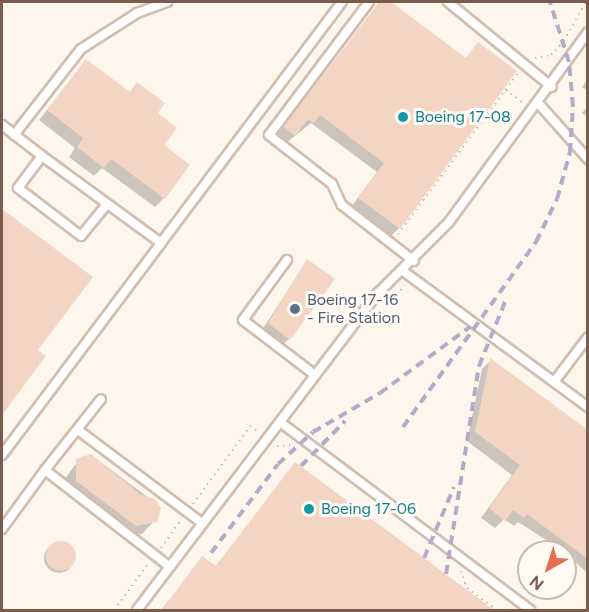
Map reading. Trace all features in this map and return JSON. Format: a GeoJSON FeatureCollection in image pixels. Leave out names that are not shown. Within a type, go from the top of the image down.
{"type":"FeatureCollection","features":[{"type":"Feature","properties":{"kind":"lane"},"geometry":{"type":"LineString","coordinates":[[14,135],[81,49],[137,13],[167,2]]}},
{"type":"Feature","properties":{"kind":"lane"},"geometry":{"type":"LineString","coordinates":[[2,455],[342,2]]}},
{"type":"Feature","properties":{"kind":"lane"},"geometry":{"type":"LineString","coordinates":[[369,2],[269,135],[332,184],[342,205],[414,261]]}},
{"type":"Feature","properties":{"kind":"lane"},"geometry":{"type":"LineString","coordinates":[[448,2],[552,87]]}},
{"type":"Feature","properties":{"kind":"lane"},"geometry":{"type":"LineString","coordinates":[[137,610],[378,293],[414,261],[539,104],[588,32]]}},
{"type":"Feature","properties":{"kind":"lane"},"geometry":{"type":"LineString","coordinates":[[539,104],[588,159]]}},
{"type":"Feature","properties":{"kind":"lane"},"geometry":{"type":"LineString","coordinates":[[2,125],[161,243]]}},
{"type":"Feature","properties":{"kind":"lane"},"geometry":{"type":"LineString","coordinates":[[42,156],[18,188],[81,236],[107,204]]}},
{"type":"Feature","properties":{"kind":"lane"},"geometry":{"type":"LineString","coordinates":[[287,260],[243,320],[315,375]]}},
{"type":"Feature","properties":{"kind":"lane"},"geometry":{"type":"LineString","coordinates":[[403,271],[588,407]]}},
{"type":"Feature","properties":{"kind":"lane"},"geometry":{"type":"LineString","coordinates":[[554,382],[588,337]]}},
{"type":"Feature","properties":{"kind":"lane"},"geometry":{"type":"LineString","coordinates":[[2,529],[101,399]]}},
{"type":"Feature","properties":{"kind":"lane"},"geometry":{"type":"LineString","coordinates":[[280,422],[530,610]]}},
{"type":"Feature","properties":{"kind":"lane"},"geometry":{"type":"LineString","coordinates":[[78,430],[203,524]]}},
{"type":"Feature","properties":{"kind":"lane"},"geometry":{"type":"LineString","coordinates":[[45,470],[170,567]]}},
{"type":"Feature","properties":{"kind":"building","name":"Boeing 17-08"},"geometry":{"type":"Polygon","coordinates":[[[379,2],[391,2],[466,58],[478,42],[517,71],[400,229],[358,198],[384,163],[320,115],[314,123],[308,119],[295,136],[284,127],[379,2]]]}},
{"type":"Feature","properties":{"kind":"building"},"geometry":{"type":"Polygon","coordinates":[[[86,59],[130,92],[137,82],[165,103],[158,113],[177,128],[164,145],[190,165],[165,199],[111,159],[104,168],[77,147],[83,138],[47,110],[86,59]]]}},
{"type":"Feature","properties":{"kind":"building"},"geometry":{"type":"Polygon","coordinates":[[[2,209],[93,277],[38,350],[46,356],[2,415],[2,209]]]}},
{"type":"Feature","properties":{"kind":"building","name":"Boeing 17-16 - Fire Station"},"geometry":{"type":"Polygon","coordinates":[[[307,259],[335,279],[290,340],[268,323],[307,259]]]}},
{"type":"Feature","properties":{"kind":"building"},"geometry":{"type":"Polygon","coordinates":[[[490,358],[588,430],[588,559],[577,551],[577,540],[562,540],[527,514],[524,518],[513,510],[505,521],[489,508],[520,465],[475,432],[490,358]]]}},
{"type":"Feature","properties":{"kind":"building"},"geometry":{"type":"Polygon","coordinates":[[[91,454],[141,495],[155,499],[161,508],[157,522],[136,526],[76,481],[76,459],[91,454]]]}},
{"type":"Feature","properties":{"kind":"building","name":"Boeing 17-06"},"geometry":{"type":"Polygon","coordinates":[[[295,462],[494,610],[162,610],[202,556],[216,566],[295,462]]]}},
{"type":"Feature","properties":{"kind":"building"},"geometry":{"type":"Polygon","coordinates":[[[61,541],[72,545],[76,556],[72,567],[61,571],[50,567],[46,556],[50,545],[61,541]]]}},
{"type":"Feature","properties":{"kind":"railway"},"geometry":{"type":"LineString","coordinates":[[403,427],[536,242],[557,199],[570,152],[573,106],[569,62],[550,2]]}},
{"type":"Feature","properties":{"kind":"railway"},"geometry":{"type":"LineString","coordinates":[[446,574],[479,366],[507,297]]}},
{"type":"Feature","properties":{"kind":"railway"},"geometry":{"type":"LineString","coordinates":[[211,553],[278,464],[313,432],[380,393],[470,327]]}},
{"type":"Feature","properties":{"kind":"railway"},"geometry":{"type":"LineString","coordinates":[[301,466],[345,421]]}},
{"type":"Feature","properties":{"kind":"railway"},"geometry":{"type":"LineString","coordinates":[[424,558],[454,487]]}},
{"type":"Feature","properties":{"kind":"place","name":"Boeing 17-08"},"geometry":{"type":"Point","coordinates":[403,117]}},
{"type":"Feature","properties":{"kind":"place","name":"Boeing 17-16 - Fire Station"},"geometry":{"type":"Point","coordinates":[295,309]}},
{"type":"Feature","properties":{"kind":"place","name":"Boeing 17-06"},"geometry":{"type":"Point","coordinates":[309,509]}}]}
